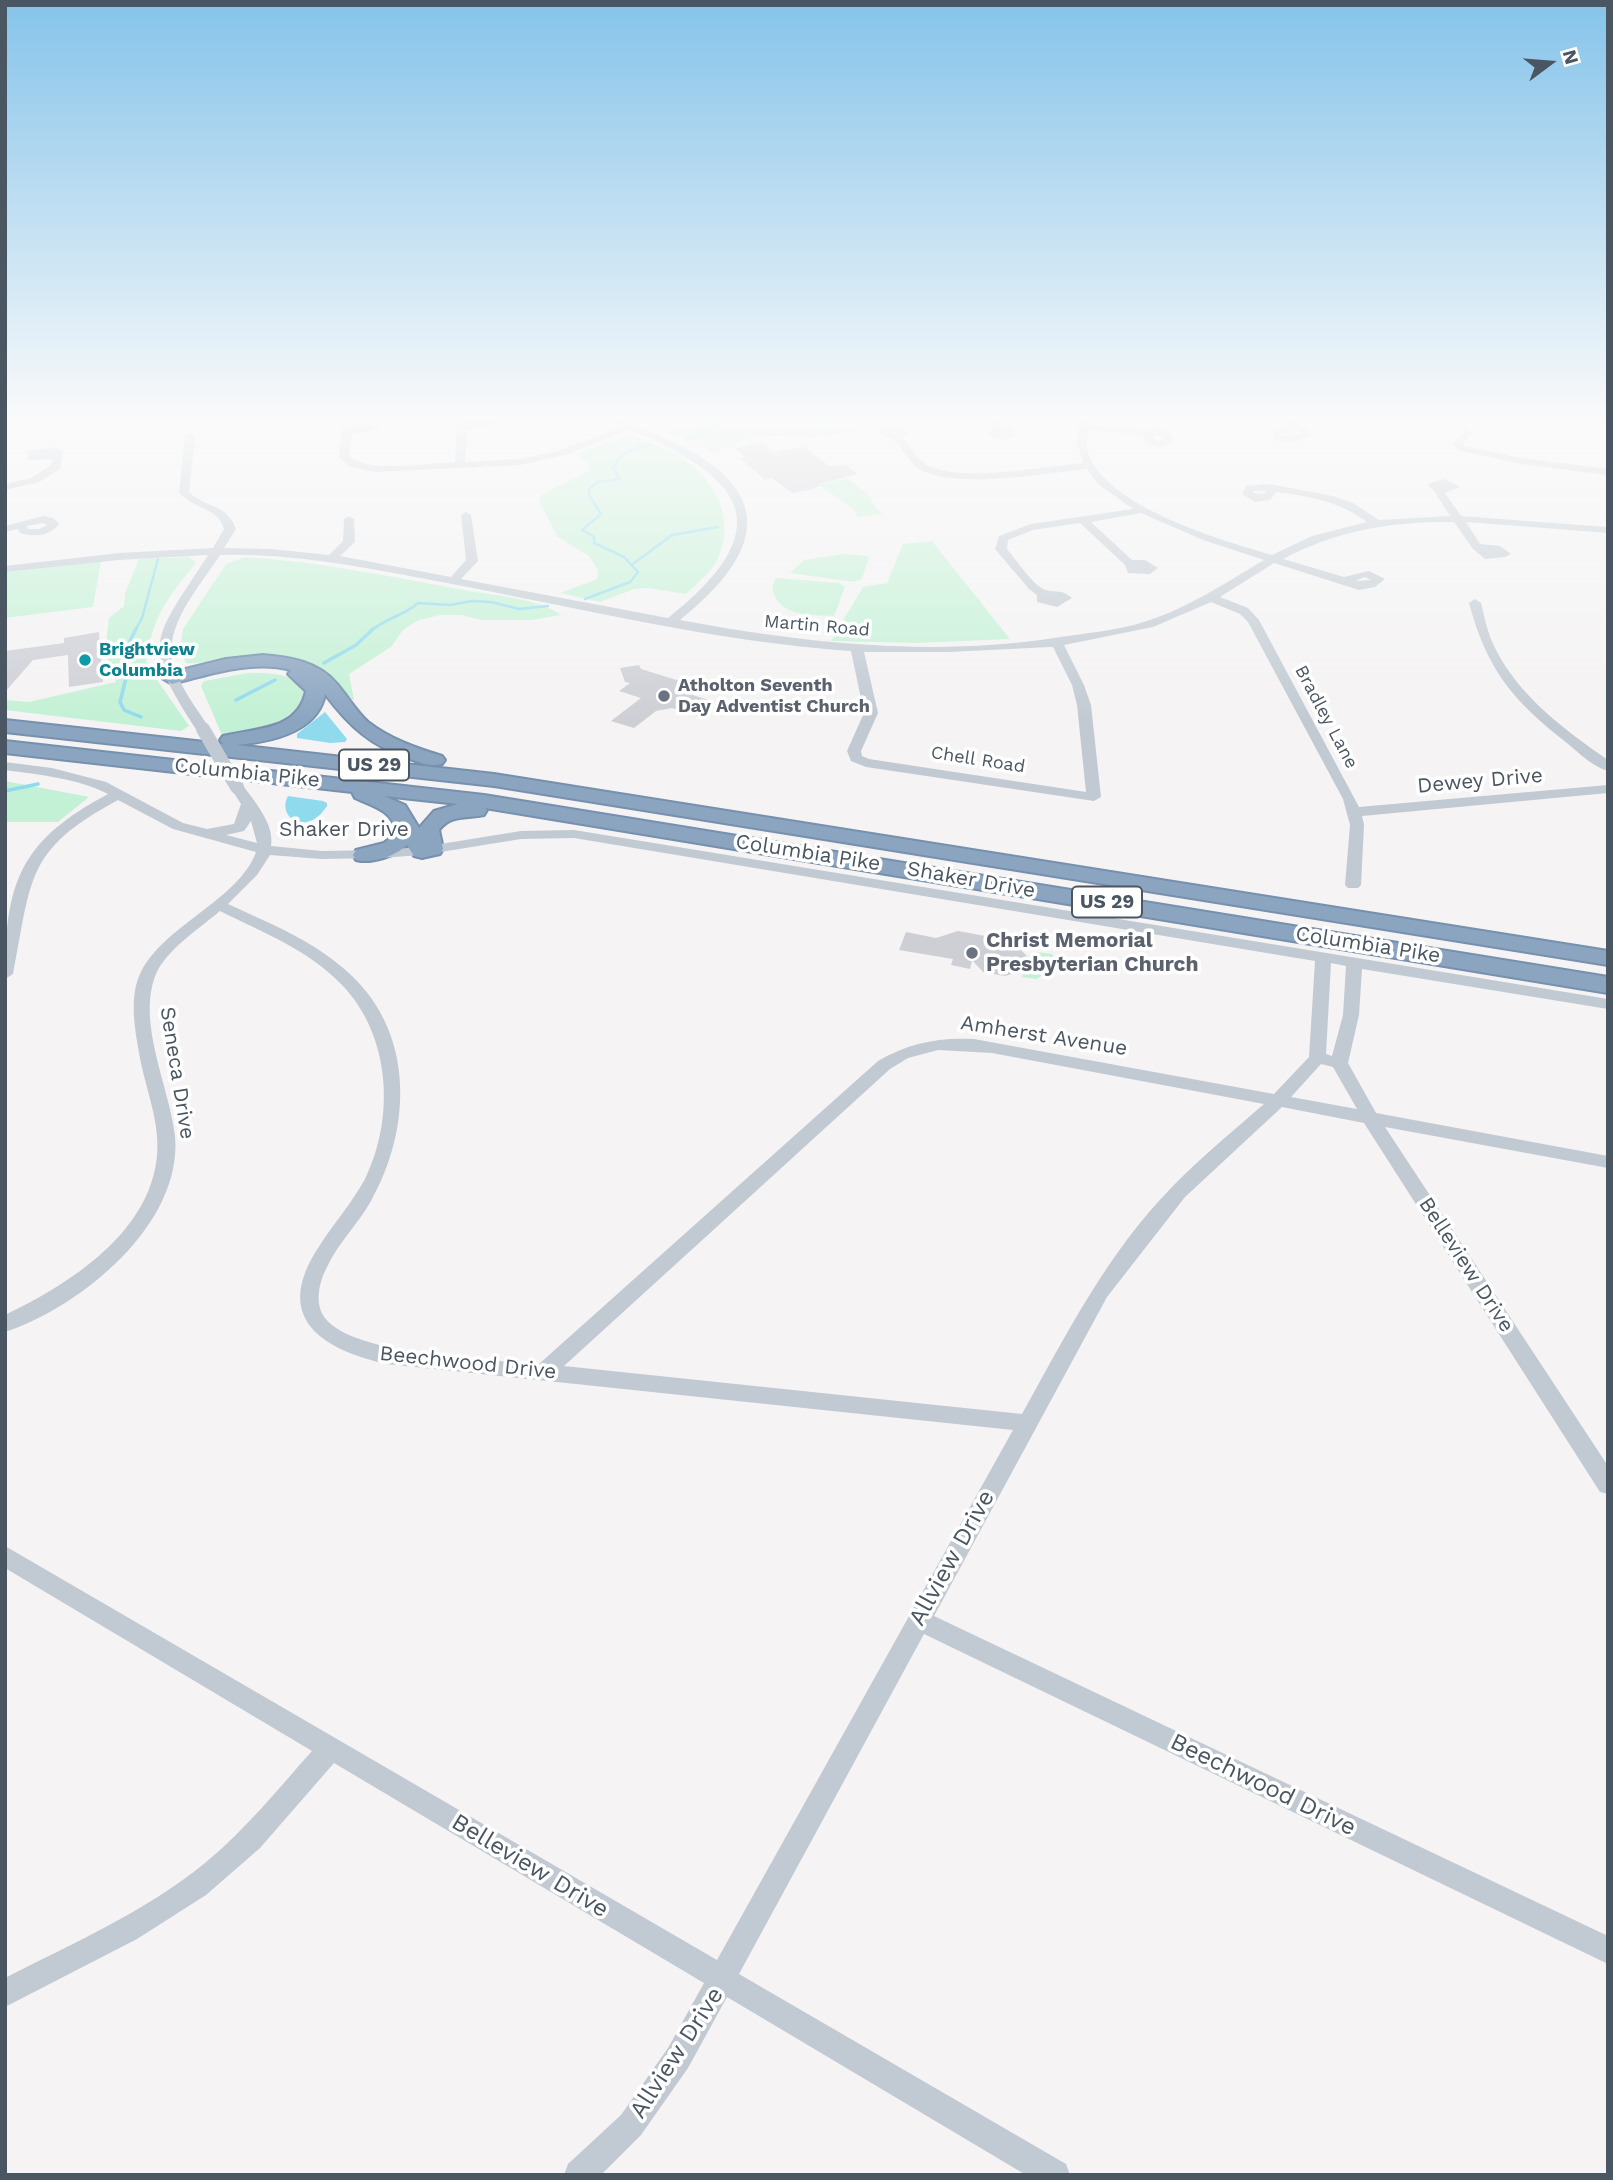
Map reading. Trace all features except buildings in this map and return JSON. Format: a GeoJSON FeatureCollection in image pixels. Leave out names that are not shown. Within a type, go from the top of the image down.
{"type":"FeatureCollection","features":[{"type":"Feature","properties":{"kind":"highway"},"geometry":{"type":"LineString","coordinates":[[174,680],[234,664],[259,662],[295,665],[320,677],[352,717],[375,736],[401,749],[441,762],[674,808]]}},
{"type":"Feature","properties":{"kind":"highway"},"geometry":{"type":"LineString","coordinates":[[72,733],[222,741],[245,739],[287,727],[310,709],[316,698],[313,685],[309,681],[295,673],[276,668],[235,669],[174,680]]}},
{"type":"Feature","properties":{"kind":"highway","name":"Columbia Pike"},"geometry":{"type":"LineString","coordinates":[[5,726],[398,767],[674,808],[1608,958]]}},
{"type":"Feature","properties":{"kind":"highway","name":"Columbia Pike"},"geometry":{"type":"LineString","coordinates":[[5,747],[470,799],[1608,985]]}},
{"type":"Feature","properties":{"kind":"highway"},"geometry":{"type":"LineString","coordinates":[[282,777],[372,796],[389,804],[405,820],[427,850]]}},
{"type":"Feature","properties":{"kind":"highway"},"geometry":{"type":"LineString","coordinates":[[427,850],[428,831],[432,823],[452,811],[474,810],[606,820]]}},
{"type":"Feature","properties":{"kind":"highway"},"geometry":{"type":"LineString","coordinates":[[364,855],[399,844],[407,833],[405,820]]}},
{"type":"Feature","properties":{"kind":"street"},"geometry":{"type":"LineString","coordinates":[[226,518],[229,520],[228,534],[165,634],[163,653],[174,680],[248,804],[265,838],[265,850]]}},
{"type":"Feature","properties":{"kind":"street"},"geometry":{"type":"LineString","coordinates":[[453,581],[472,561],[466,518]]}},
{"type":"Feature","properties":{"kind":"street"},"geometry":{"type":"LineString","coordinates":[[670,622],[707,591],[730,565],[740,544],[741,518]]}},
{"type":"Feature","properties":{"kind":"street"},"geometry":{"type":"LineString","coordinates":[[1043,594],[1033,587],[1004,554],[1001,541],[1007,535],[1024,528],[1101,518]]}},
{"type":"Feature","properties":{"kind":"street"},"geometry":{"type":"LineString","coordinates":[[1160,518],[1189,530],[1347,580]]}},
{"type":"Feature","properties":{"kind":"street"},"geometry":{"type":"LineString","coordinates":[[1367,518],[1377,524]]}},
{"type":"Feature","properties":{"kind":"street"},"geometry":{"type":"LineString","coordinates":[[1456,518],[1476,547]]}},
{"type":"Feature","properties":{"kind":"street","name":"Martin Road"},"geometry":{"type":"LineString","coordinates":[[5,569],[137,555],[218,550],[331,558],[761,639],[857,648],[952,648],[1056,641],[1102,635],[1144,625],[1178,614],[1273,557],[1316,538],[1377,524],[1456,518],[1511,520],[1608,530]]}},
{"type":"Feature","properties":{"kind":"street"},"geometry":{"type":"LineString","coordinates":[[331,558],[349,542],[349,519]]}},
{"type":"Feature","properties":{"kind":"street"},"geometry":{"type":"LineString","coordinates":[[1084,521],[1130,564]]}},
{"type":"Feature","properties":{"kind":"street"},"geometry":{"type":"LineString","coordinates":[[5,529],[22,527]]}},
{"type":"Feature","properties":{"kind":"street","name":"Bradley Lane"},"geometry":{"type":"LineString","coordinates":[[1209,597],[1244,611],[1253,620],[1355,812],[1357,825],[1353,885]]}},
{"type":"Feature","properties":{"kind":"street"},"geometry":{"type":"LineString","coordinates":[[1475,603],[1485,639],[1502,669],[1556,728],[1608,767]]}},
{"type":"Feature","properties":{"kind":"street","name":"Chell Road"},"geometry":{"type":"LineString","coordinates":[[857,648],[871,713],[853,751],[856,758],[866,763],[1094,797],[1084,705],[1078,685],[1056,641]]}},
{"type":"Feature","properties":{"kind":"street","name":"Shaker Drive"},"geometry":{"type":"LineString","coordinates":[[5,766],[68,775],[119,794],[200,834],[265,850],[322,855],[364,855],[427,850],[521,835],[574,835],[1608,1004]]}},
{"type":"Feature","properties":{"kind":"street","name":"Dewey Drive"},"geometry":{"type":"LineString","coordinates":[[1355,812],[1608,789]]}},
{"type":"Feature","properties":{"kind":"street"},"geometry":{"type":"LineString","coordinates":[[5,974],[23,888],[33,861],[66,826],[119,794]]}},
{"type":"Feature","properties":{"kind":"street"},"geometry":{"type":"LineString","coordinates":[[200,834],[227,832],[239,828],[246,820],[248,804]]}},
{"type":"Feature","properties":{"kind":"street","name":"Seneca Drive"},"geometry":{"type":"LineString","coordinates":[[5,1324],[59,1297],[85,1279],[133,1234],[148,1212],[158,1191],[166,1154],[163,1119],[143,1021],[144,987],[148,973],[168,947],[239,885],[265,850]]}},
{"type":"Feature","properties":{"kind":"street","name":"Beechwood Drive"},"geometry":{"type":"LineString","coordinates":[[219,905],[285,937],[330,966],[361,995],[382,1032],[388,1049],[393,1090],[390,1136],[384,1156],[369,1190],[311,1280],[309,1304],[312,1316],[318,1326],[340,1342],[386,1356],[1027,1423]]}},
{"type":"Feature","properties":{"kind":"street"},"geometry":{"type":"LineString","coordinates":[[1323,958],[1328,1061]]}},
{"type":"Feature","properties":{"kind":"street","name":"Allview Drive"},"geometry":{"type":"LineString","coordinates":[[579,2175],[631,2125],[678,2058],[1100,1292],[1178,1192],[1277,1102],[1328,1061],[1351,1016],[1354,962]]}},
{"type":"Feature","properties":{"kind":"street","name":"Amherst Avenue"},"geometry":{"type":"LineString","coordinates":[[545,1371],[884,1065],[912,1049],[933,1043],[978,1046],[1608,1162]]}},
{"type":"Feature","properties":{"kind":"street","name":"Belleview Drive"},"geometry":{"type":"LineString","coordinates":[[1328,1061],[1371,1119],[1608,1485]]}},
{"type":"Feature","properties":{"kind":"street","name":"Belleview Drive"},"geometry":{"type":"LineString","coordinates":[[5,1556],[1055,2175]]}},
{"type":"Feature","properties":{"kind":"street","name":"Beechwood Drive"},"geometry":{"type":"LineString","coordinates":[[918,1619],[1608,1950]]}},
{"type":"Feature","properties":{"kind":"street"},"geometry":{"type":"LineString","coordinates":[[5,1993],[150,1916],[196,1887],[253,1837],[331,1748]]}},
{"type":"Feature","properties":{"kind":"green space"},"geometry":{"type":"Polygon","coordinates":[[[548,518],[724,518],[725,528],[718,558],[708,573],[686,594],[649,588],[634,589],[600,602],[560,593],[597,579],[598,570],[589,556],[558,537],[548,518]]]}},
{"type":"Feature","properties":{"kind":"green space"},"geometry":{"type":"Polygon","coordinates":[[[932,541],[1010,639],[915,643],[831,641],[863,587],[887,583],[903,544],[932,541]]]}},
{"type":"Feature","properties":{"kind":"green space"},"geometry":{"type":"Polygon","coordinates":[[[842,554],[869,556],[862,579],[853,582],[790,573],[804,560],[842,554]]]}},
{"type":"Feature","properties":{"kind":"green space"},"geometry":{"type":"Polygon","coordinates":[[[189,557],[196,563],[162,609],[152,633],[146,664],[189,726],[181,731],[5,710],[5,700],[29,702],[116,682],[105,651],[109,618],[124,606],[125,593],[139,559],[189,557]]]}},
{"type":"Feature","properties":{"kind":"green space"},"geometry":{"type":"Polygon","coordinates":[[[245,557],[329,566],[517,598],[542,605],[561,615],[532,620],[481,620],[461,615],[440,615],[419,620],[403,630],[391,647],[349,674],[354,700],[343,693],[323,670],[295,659],[257,657],[186,663],[180,650],[183,629],[226,564],[245,557]]]}},
{"type":"Feature","properties":{"kind":"green space"},"geometry":{"type":"Polygon","coordinates":[[[101,561],[93,607],[5,618],[5,572],[101,561]]]}},
{"type":"Feature","properties":{"kind":"green space"},"geometry":{"type":"Polygon","coordinates":[[[776,578],[840,583],[845,587],[834,616],[805,614],[780,604],[772,587],[776,578]]]}},
{"type":"Feature","properties":{"kind":"green space"},"geometry":{"type":"Polygon","coordinates":[[[248,673],[275,674],[293,679],[303,691],[305,700],[268,727],[245,734],[222,735],[201,686],[204,681],[248,673]]]}},
{"type":"Feature","properties":{"kind":"green space"},"geometry":{"type":"Polygon","coordinates":[[[5,781],[89,797],[58,822],[5,822],[5,781]]]}},
{"type":"Feature","properties":{"kind":"green space"},"geometry":{"type":"Polygon","coordinates":[[[1037,952],[1052,954],[1056,959],[1053,967],[1037,979],[1022,977],[1029,956],[1037,952]]]}},
{"type":"Feature","properties":{"kind":"water"},"geometry":{"type":"Polygon","coordinates":[[[325,712],[347,739],[345,742],[330,743],[297,738],[297,734],[325,712]]]}},
{"type":"Feature","properties":{"kind":"water"},"geometry":{"type":"Polygon","coordinates":[[[288,796],[323,801],[327,806],[311,821],[296,821],[286,811],[288,796]]]}},
{"type":"Feature","properties":{"kind":"waterway"},"geometry":{"type":"LineString","coordinates":[[585,599],[630,582],[638,572],[624,557],[594,543],[594,537],[582,530],[597,518]]}},
{"type":"Feature","properties":{"kind":"waterway"},"geometry":{"type":"LineString","coordinates":[[633,564],[672,535],[718,527]]}},
{"type":"Feature","properties":{"kind":"waterway"},"geometry":{"type":"LineString","coordinates":[[135,631],[142,618],[158,559]]}},
{"type":"Feature","properties":{"kind":"waterway"},"geometry":{"type":"LineString","coordinates":[[371,631],[418,603],[450,605],[472,601],[491,602],[519,609],[548,606]]}},
{"type":"Feature","properties":{"kind":"waterway"},"geometry":{"type":"LineString","coordinates":[[324,663],[356,645],[373,629]]}},
{"type":"Feature","properties":{"kind":"waterway"},"geometry":{"type":"LineString","coordinates":[[135,631],[127,647],[127,674],[120,702],[124,710],[141,717]]}},
{"type":"Feature","properties":{"kind":"waterway"},"geometry":{"type":"LineString","coordinates":[[236,700],[275,680]]}},
{"type":"Feature","properties":{"kind":"waterway"},"geometry":{"type":"LineString","coordinates":[[5,791],[38,784]]}},
{"type":"Feature","properties":{"kind":"place","name":"Brightview Columbia"},"geometry":{"type":"Point","coordinates":[85,660]}},
{"type":"Feature","properties":{"kind":"place","name":"Atholton Seventh Day Adventist Church"},"geometry":{"type":"Point","coordinates":[664,696]}},
{"type":"Feature","properties":{"kind":"place","name":"Christ Memorial Presbyterian Church"},"geometry":{"type":"Point","coordinates":[972,953]}}]}
